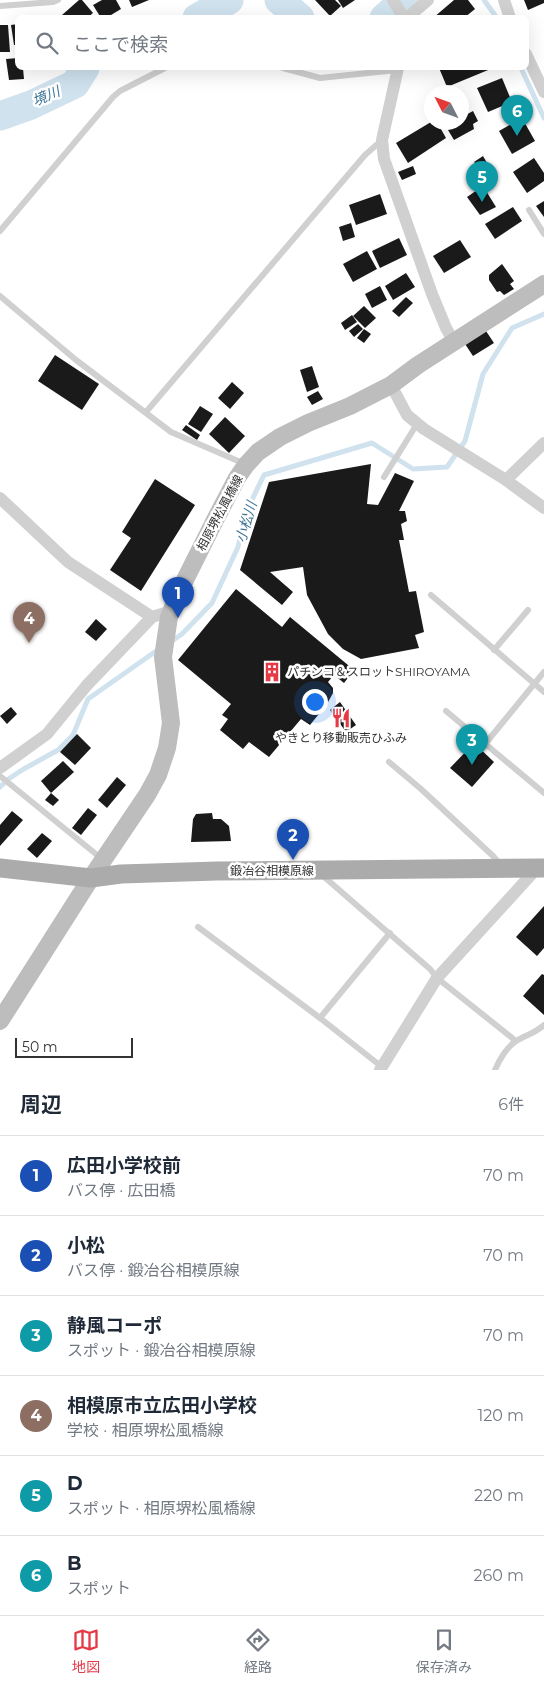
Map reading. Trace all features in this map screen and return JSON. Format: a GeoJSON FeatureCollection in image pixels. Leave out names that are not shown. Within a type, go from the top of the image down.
{"type":"FeatureCollection","features":[{"type":"Feature","properties":{"kind":"main road","name":"鍛冶谷相模原線"},"geometry":{"type":"LineString","coordinates":[[0,868],[91,878],[121,874],[503,868],[542,865]]}},
{"type":"Feature","properties":{"kind":"street"},"geometry":{"type":"LineString","coordinates":[[406,15],[428,0]]}},
{"type":"Feature","properties":{"kind":"street"},"geometry":{"type":"LineString","coordinates":[[504,0],[509,15]]}},
{"type":"Feature","properties":{"kind":"street"},"geometry":{"type":"LineString","coordinates":[[393,1],[403,15]]}},
{"type":"Feature","properties":{"kind":"street"},"geometry":{"type":"LineString","coordinates":[[529,58],[540,73],[544,92]]}},
{"type":"Feature","properties":{"kind":"street"},"geometry":{"type":"LineString","coordinates":[[398,70],[382,140],[384,159],[432,294],[454,342]]}},
{"type":"Feature","properties":{"kind":"street","name":"相原堺松風橋線"},"geometry":{"type":"LineString","coordinates":[[0,768],[47,734],[87,685],[164,615],[237,478],[258,452],[280,437],[350,406],[391,385],[544,284]]}},
{"type":"Feature","properties":{"kind":"street"},"geometry":{"type":"LineString","coordinates":[[391,385],[407,415],[417,424],[506,480],[544,508]]}},
{"type":"Feature","properties":{"kind":"street"},"geometry":{"type":"LineString","coordinates":[[506,480],[544,443]]}},
{"type":"Feature","properties":{"kind":"street"},"geometry":{"type":"LineString","coordinates":[[0,498],[68,562],[164,615],[163,657],[171,723],[167,748],[158,775],[147,796],[91,878],[0,1020]]}},
{"type":"Feature","properties":{"kind":"street"},"geometry":{"type":"LineString","coordinates":[[381,1068],[437,978],[542,865]]}},
{"type":"Feature","properties":{"kind":"lane"},"geometry":{"type":"LineString","coordinates":[[0,6],[20,2],[53,2],[58,0]]}},
{"type":"Feature","properties":{"kind":"lane"},"geometry":{"type":"LineString","coordinates":[[0,231],[112,97],[161,70]]}},
{"type":"Feature","properties":{"kind":"lane"},"geometry":{"type":"LineString","coordinates":[[290,70],[320,78],[330,78],[390,70]]}},
{"type":"Feature","properties":{"kind":"lane"},"geometry":{"type":"LineString","coordinates":[[146,412],[359,162],[382,140]]}},
{"type":"Feature","properties":{"kind":"lane"},"geometry":{"type":"LineString","coordinates":[[529,210],[544,234]]}},
{"type":"Feature","properties":{"kind":"lane"},"geometry":{"type":"LineString","coordinates":[[0,296],[76,360],[171,432],[246,465]]}},
{"type":"Feature","properties":{"kind":"lane"},"geometry":{"type":"LineString","coordinates":[[384,477],[417,424]]}},
{"type":"Feature","properties":{"kind":"lane"},"geometry":{"type":"LineString","coordinates":[[432,595],[544,692]]}},
{"type":"Feature","properties":{"kind":"lane"},"geometry":{"type":"LineString","coordinates":[[494,650],[528,610]]}},
{"type":"Feature","properties":{"kind":"lane"},"geometry":{"type":"LineString","coordinates":[[485,744],[544,672]]}},
{"type":"Feature","properties":{"kind":"lane"},"geometry":{"type":"LineString","coordinates":[[446,710],[544,794]]}},
{"type":"Feature","properties":{"kind":"lane"},"geometry":{"type":"LineString","coordinates":[[389,762],[442,808],[493,856],[503,868]]}},
{"type":"Feature","properties":{"kind":"lane"},"geometry":{"type":"LineString","coordinates":[[0,776],[103,860]]}},
{"type":"Feature","properties":{"kind":"lane"},"geometry":{"type":"LineString","coordinates":[[318,871],[430,969],[437,978],[516,1041]]}},
{"type":"Feature","properties":{"kind":"lane"},"geometry":{"type":"LineString","coordinates":[[198,927],[320,1018],[381,1068]]}},
{"type":"Feature","properties":{"kind":"lane"},"geometry":{"type":"LineString","coordinates":[[320,1018],[390,934]]}},
{"type":"Feature","properties":{"kind":"lane"},"geometry":{"type":"LineString","coordinates":[[495,1070],[504,1053],[516,1041],[544,1025]]}},
{"type":"Feature","properties":{"kind":"building"},"geometry":{"type":"Polygon","coordinates":[[[79,0],[82,0],[93,13],[91,15],[62,15],[79,0]]]}},
{"type":"Feature","properties":{"kind":"building"},"geometry":{"type":"Polygon","coordinates":[[[102,0],[116,0],[121,9],[111,15],[99,15],[93,5],[102,0]]]}},
{"type":"Feature","properties":{"kind":"building"},"geometry":{"type":"Polygon","coordinates":[[[129,0],[149,0],[132,7],[129,0]]]}},
{"type":"Feature","properties":{"kind":"building"},"geometry":{"type":"Polygon","coordinates":[[[315,0],[335,0],[341,6],[329,15],[315,0]]]}},
{"type":"Feature","properties":{"kind":"building"},"geometry":{"type":"Polygon","coordinates":[[[338,0],[355,0],[343,8],[338,0]]]}},
{"type":"Feature","properties":{"kind":"building"},"geometry":{"type":"Polygon","coordinates":[[[454,0],[468,0],[475,9],[468,15],[436,15],[454,0]]]}},
{"type":"Feature","properties":{"kind":"building"},"geometry":{"type":"Polygon","coordinates":[[[524,0],[544,0],[544,3],[528,10],[524,0]]]}},
{"type":"Feature","properties":{"kind":"building"},"geometry":{"type":"Polygon","coordinates":[[[15,24],[15,45],[14,45],[11,25],[15,24]]]}},
{"type":"Feature","properties":{"kind":"building"},"geometry":{"type":"Polygon","coordinates":[[[0,25],[8,25],[10,52],[0,52],[0,25]]]}},
{"type":"Feature","properties":{"kind":"building"},"geometry":{"type":"Polygon","coordinates":[[[15,58],[15,70],[23,70],[24,79],[9,80],[6,59],[15,58]]]}},
{"type":"Feature","properties":{"kind":"building"},"geometry":{"type":"Polygon","coordinates":[[[440,70],[488,70],[452,85],[446,85],[440,70]]]}},
{"type":"Feature","properties":{"kind":"building"},"geometry":{"type":"Polygon","coordinates":[[[502,78],[512,102],[488,112],[477,88],[502,78]]]}},
{"type":"Feature","properties":{"kind":"building"},"geometry":{"type":"Polygon","coordinates":[[[473,111],[478,121],[473,124],[474,129],[454,140],[448,130],[469,130],[469,113],[473,111]]]}},
{"type":"Feature","properties":{"kind":"building"},"geometry":{"type":"Polygon","coordinates":[[[522,118],[535,141],[512,154],[499,131],[522,118]]]}},
{"type":"Feature","properties":{"kind":"building"},"geometry":{"type":"Polygon","coordinates":[[[424,126],[424,130],[442,130],[446,138],[408,163],[396,143],[424,126]]]}},
{"type":"Feature","properties":{"kind":"building"},"geometry":{"type":"Polygon","coordinates":[[[483,156],[494,175],[478,183],[470,168],[476,164],[474,162],[483,156]]]}},
{"type":"Feature","properties":{"kind":"building"},"geometry":{"type":"Polygon","coordinates":[[[534,158],[544,173],[544,181],[527,193],[513,172],[534,158]]]}},
{"type":"Feature","properties":{"kind":"building"},"geometry":{"type":"Polygon","coordinates":[[[413,166],[416,174],[402,180],[398,172],[413,166]]]}},
{"type":"Feature","properties":{"kind":"building"},"geometry":{"type":"Polygon","coordinates":[[[483,186],[496,207],[480,215],[467,197],[483,186]]]}},
{"type":"Feature","properties":{"kind":"building"},"geometry":{"type":"Polygon","coordinates":[[[380,194],[387,214],[356,225],[349,205],[380,194]]]}},
{"type":"Feature","properties":{"kind":"building"},"geometry":{"type":"Polygon","coordinates":[[[544,201],[544,217],[536,206],[544,201]]]}},
{"type":"Feature","properties":{"kind":"building"},"geometry":{"type":"Polygon","coordinates":[[[513,207],[522,221],[495,239],[485,224],[513,207]]]}},
{"type":"Feature","properties":{"kind":"building"},"geometry":{"type":"Polygon","coordinates":[[[351,223],[355,237],[343,241],[339,227],[351,223]]]}},
{"type":"Feature","properties":{"kind":"building"},"geometry":{"type":"Polygon","coordinates":[[[399,238],[407,255],[380,268],[372,251],[399,238]]]}},
{"type":"Feature","properties":{"kind":"building"},"geometry":{"type":"Polygon","coordinates":[[[460,240],[471,257],[444,273],[433,256],[460,240]]]}},
{"type":"Feature","properties":{"kind":"building"},"geometry":{"type":"Polygon","coordinates":[[[367,251],[377,269],[353,282],[343,264],[367,251]]]}},
{"type":"Feature","properties":{"kind":"building"},"geometry":{"type":"Polygon","coordinates":[[[502,264],[514,281],[510,284],[514,289],[504,295],[500,291],[497,292],[489,280],[489,275],[502,264]]]}},
{"type":"Feature","properties":{"kind":"building"},"geometry":{"type":"Polygon","coordinates":[[[406,273],[415,287],[393,300],[385,286],[406,273]]]}},
{"type":"Feature","properties":{"kind":"building"},"geometry":{"type":"Polygon","coordinates":[[[380,286],[387,300],[372,308],[365,294],[380,286]]]}},
{"type":"Feature","properties":{"kind":"building"},"geometry":{"type":"Polygon","coordinates":[[[406,297],[413,303],[399,317],[392,311],[406,297]]]}},
{"type":"Feature","properties":{"kind":"building"},"geometry":{"type":"Polygon","coordinates":[[[364,306],[376,318],[365,328],[353,316],[364,306]]]}},
{"type":"Feature","properties":{"kind":"building"},"geometry":{"type":"Polygon","coordinates":[[[352,315],[357,322],[345,330],[341,323],[352,315]]]}},
{"type":"Feature","properties":{"kind":"building"},"geometry":{"type":"Polygon","coordinates":[[[358,324],[363,329],[354,337],[349,331],[358,324]]]}},
{"type":"Feature","properties":{"kind":"building"},"geometry":{"type":"Polygon","coordinates":[[[364,329],[371,334],[364,343],[357,338],[364,329]]]}},
{"type":"Feature","properties":{"kind":"building"},"geometry":{"type":"Polygon","coordinates":[[[486,331],[494,343],[473,356],[465,344],[486,331]]]}},
{"type":"Feature","properties":{"kind":"building"},"geometry":{"type":"Polygon","coordinates":[[[55,355],[99,384],[82,410],[38,381],[55,355]]]}},
{"type":"Feature","properties":{"kind":"building"},"geometry":{"type":"Polygon","coordinates":[[[312,366],[319,387],[307,392],[300,370],[312,366]]]}},
{"type":"Feature","properties":{"kind":"building"},"geometry":{"type":"Polygon","coordinates":[[[232,382],[244,393],[230,409],[218,398],[232,382]]]}},
{"type":"Feature","properties":{"kind":"building"},"geometry":{"type":"Polygon","coordinates":[[[318,391],[323,399],[312,405],[307,397],[318,391]]]}},
{"type":"Feature","properties":{"kind":"building"},"geometry":{"type":"Polygon","coordinates":[[[200,406],[213,414],[201,432],[188,424],[200,406]]]}},
{"type":"Feature","properties":{"kind":"building"},"geometry":{"type":"Polygon","coordinates":[[[225,417],[245,436],[229,453],[209,434],[225,417]]]}},
{"type":"Feature","properties":{"kind":"building"},"geometry":{"type":"Polygon","coordinates":[[[186,425],[200,435],[197,440],[182,430],[186,425]]]}},
{"type":"Feature","properties":{"kind":"building"},"geometry":{"type":"Polygon","coordinates":[[[371,464],[367,504],[378,505],[395,473],[414,481],[399,511],[405,511],[407,521],[401,524],[404,540],[399,540],[409,592],[416,591],[424,632],[415,635],[419,648],[361,659],[343,649],[328,634],[307,595],[303,567],[270,572],[293,592],[282,605],[240,570],[269,482],[371,464]]]}},
{"type":"Feature","properties":{"kind":"building"},"geometry":{"type":"Polygon","coordinates":[[[155,479],[195,505],[141,591],[110,570],[131,538],[122,532],[155,479]]]}},
{"type":"Feature","properties":{"kind":"building","name":"パチンコ＆スロットSHIROYAMA"},"geometry":{"type":"Polygon","coordinates":[[[236,589],[282,627],[290,617],[354,670],[344,683],[334,675],[328,682],[333,688],[333,693],[327,704],[310,725],[301,719],[269,757],[249,742],[243,749],[220,730],[228,719],[222,715],[231,704],[178,660],[236,589]]]}},
{"type":"Feature","properties":{"kind":"building"},"geometry":{"type":"Polygon","coordinates":[[[96,619],[107,629],[96,641],[85,632],[96,619]]]}},
{"type":"Feature","properties":{"kind":"building"},"geometry":{"type":"Polygon","coordinates":[[[340,702],[356,725],[346,732],[330,710],[340,702]]]}},
{"type":"Feature","properties":{"kind":"building"},"geometry":{"type":"Polygon","coordinates":[[[11,707],[17,714],[7,724],[0,716],[11,707]]]}},
{"type":"Feature","properties":{"kind":"building"},"geometry":{"type":"Polygon","coordinates":[[[77,734],[91,748],[75,765],[60,752],[77,734]]]}},
{"type":"Feature","properties":{"kind":"building"},"geometry":{"type":"Polygon","coordinates":[[[474,743],[494,762],[472,787],[450,768],[474,743]]]}},
{"type":"Feature","properties":{"kind":"building"},"geometry":{"type":"Polygon","coordinates":[[[63,761],[74,772],[51,793],[41,781],[63,761]]]}},
{"type":"Feature","properties":{"kind":"building"},"geometry":{"type":"Polygon","coordinates":[[[117,777],[126,785],[107,808],[98,800],[117,777]]]}},
{"type":"Feature","properties":{"kind":"building"},"geometry":{"type":"Polygon","coordinates":[[[51,793],[59,800],[53,806],[45,800],[51,793]]]}},
{"type":"Feature","properties":{"kind":"building"},"geometry":{"type":"Polygon","coordinates":[[[88,808],[97,815],[81,835],[72,828],[88,808]]]}},
{"type":"Feature","properties":{"kind":"building"},"geometry":{"type":"Polygon","coordinates":[[[12,811],[23,820],[0,846],[0,825],[12,811]]]}},
{"type":"Feature","properties":{"kind":"building"},"geometry":{"type":"Polygon","coordinates":[[[212,813],[213,819],[221,819],[229,826],[231,841],[191,842],[193,819],[196,814],[212,813]]]}},
{"type":"Feature","properties":{"kind":"building"},"geometry":{"type":"Polygon","coordinates":[[[42,833],[52,841],[37,858],[27,849],[42,833]]]}},
{"type":"Feature","properties":{"kind":"building"},"geometry":{"type":"Polygon","coordinates":[[[544,906],[544,948],[537,956],[516,937],[544,906]]]}},
{"type":"Feature","properties":{"kind":"building"},"geometry":{"type":"Polygon","coordinates":[[[542,974],[544,975],[544,1015],[523,996],[542,974]]]}},
{"type":"Feature","properties":{"kind":"waterway","name":"境川"},"geometry":{"type":"LineString","coordinates":[[202,15],[229,0]]}},
{"type":"Feature","properties":{"kind":"waterway","name":"境川"},"geometry":{"type":"LineString","coordinates":[[279,0],[296,15]]}},
{"type":"Feature","properties":{"kind":"waterway","name":"境川"},"geometry":{"type":"LineString","coordinates":[[387,15],[404,0]]}},
{"type":"Feature","properties":{"kind":"waterway","name":"小松川"},"geometry":{"type":"LineString","coordinates":[[484,0],[495,15]]}},
{"type":"Feature","properties":{"kind":"waterway","name":"境川"},"geometry":{"type":"LineString","coordinates":[[0,116],[31,105],[75,84],[84,70]]}},
{"type":"Feature","properties":{"kind":"waterway","name":"小松川"},"geometry":{"type":"LineString","coordinates":[[522,70],[544,118]]}},
{"type":"Feature","properties":{"kind":"waterway","name":"小松川"},"geometry":{"type":"LineString","coordinates":[[169,643],[182,634],[212,603],[238,547],[247,510],[264,475],[372,443],[413,469],[447,467],[465,441],[483,374],[512,328],[544,314]]}},
{"type":"Feature","properties":{"kind":"waterway","name":"小松川"},"geometry":{"type":"LineString","coordinates":[[0,787],[22,770],[58,750],[73,735],[88,699],[159,649]]}},
{"type":"Feature","properties":{"kind":"place","name":"B"},"geometry":{"type":"Point","coordinates":[517,136]}},
{"type":"Feature","properties":{"kind":"place","name":"D"},"geometry":{"type":"Point","coordinates":[482,202]}},
{"type":"Feature","properties":{"kind":"place","name":"広田小学校前"},"geometry":{"type":"Point","coordinates":[178,618]}},
{"type":"Feature","properties":{"kind":"place","name":"相模原市立広田小学校"},"geometry":{"type":"Point","coordinates":[29,643]}},
{"type":"Feature","properties":{"kind":"place","name":"パチンコ＆スロットSHIROYAMA"},"geometry":{"type":"Point","coordinates":[272,672]}},
{"type":"Feature","properties":{"kind":"place","name":"やきとり移動販売ひふみ"},"geometry":{"type":"Point","coordinates":[341,718]}},
{"type":"Feature","properties":{"kind":"place","name":"静風コーポ"},"geometry":{"type":"Point","coordinates":[472,765]}},
{"type":"Feature","properties":{"kind":"place","name":"小松"},"geometry":{"type":"Point","coordinates":[293,860]}}]}
